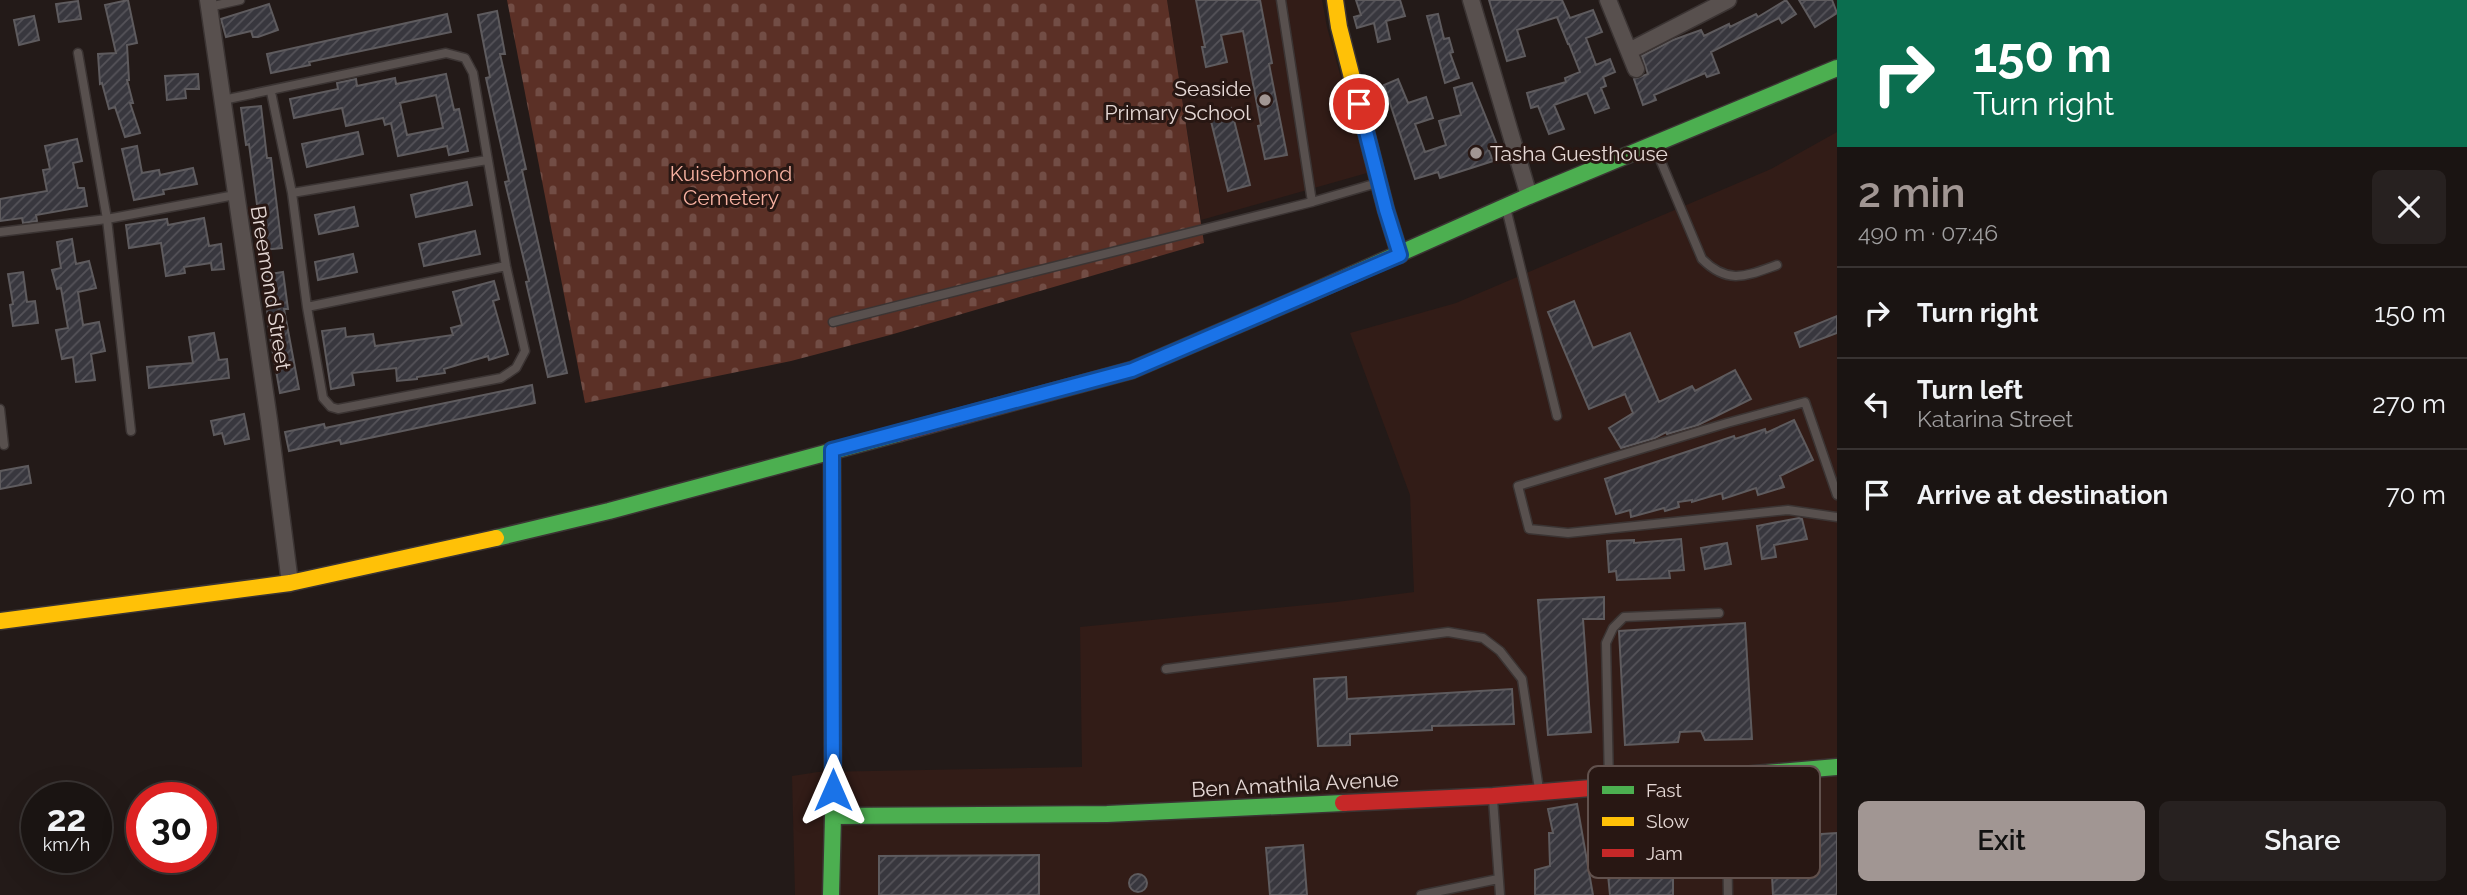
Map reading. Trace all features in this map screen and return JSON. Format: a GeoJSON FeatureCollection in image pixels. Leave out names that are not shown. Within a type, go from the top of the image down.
{"type":"FeatureCollection","features":[{"type":"Feature","properties":{"kind":"street"},"geometry":{"type":"LineString","coordinates":[[1335,0],[1339,27],[1400,255]]}},
{"type":"Feature","properties":{"kind":"street"},"geometry":{"type":"LineString","coordinates":[[1471,0],[1529,196]]}},
{"type":"Feature","properties":{"kind":"street"},"geometry":{"type":"LineString","coordinates":[[1608,0],[1636,69]]}},
{"type":"Feature","properties":{"kind":"street"},"geometry":{"type":"LineString","coordinates":[[1629,51],[1728,0]]}},
{"type":"Feature","properties":{"kind":"street","name":"Breemond Street"},"geometry":{"type":"LineString","coordinates":[[209,4],[290,583]]}},
{"type":"Feature","properties":{"kind":"street"},"geometry":{"type":"LineString","coordinates":[[0,621],[290,583],[460,547],[596,514],[1132,370],[1400,255],[1505,206],[1837,68]]}},
{"type":"Feature","properties":{"kind":"street"},"geometry":{"type":"LineString","coordinates":[[831,895],[832,450]]}},
{"type":"Feature","properties":{"kind":"street","name":"Ben Amathila Avenue"},"geometry":{"type":"LineString","coordinates":[[833,816],[1107,814],[1493,796],[1588,788]]}},
{"type":"Feature","properties":{"kind":"lane"},"geometry":{"type":"LineString","coordinates":[[209,4],[240,0]]}},
{"type":"Feature","properties":{"kind":"lane"},"geometry":{"type":"LineString","coordinates":[[1281,0],[1312,202]]}},
{"type":"Feature","properties":{"kind":"lane"},"geometry":{"type":"LineString","coordinates":[[78,53],[107,219],[131,431]]}},
{"type":"Feature","properties":{"kind":"lane"},"geometry":{"type":"LineString","coordinates":[[223,100],[446,53],[465,58],[473,73],[506,266],[525,351],[516,368],[501,378],[338,409],[331,407],[323,398],[307,307],[292,193],[271,92]]}},
{"type":"Feature","properties":{"kind":"lane"},"geometry":{"type":"LineString","coordinates":[[1654,145],[1702,259],[1711,267],[1732,277],[1746,276],[1777,265]]}},
{"type":"Feature","properties":{"kind":"lane"},"geometry":{"type":"LineString","coordinates":[[292,193],[487,160]]}},
{"type":"Feature","properties":{"kind":"lane"},"geometry":{"type":"LineString","coordinates":[[833,323],[1312,202],[1380,182]]}},
{"type":"Feature","properties":{"kind":"lane"},"geometry":{"type":"LineString","coordinates":[[0,232],[107,219],[235,195]]}},
{"type":"Feature","properties":{"kind":"lane"},"geometry":{"type":"LineString","coordinates":[[1505,206],[1557,416]]}},
{"type":"Feature","properties":{"kind":"lane"},"geometry":{"type":"LineString","coordinates":[[307,307],[506,266]]}},
{"type":"Feature","properties":{"kind":"lane"},"geometry":{"type":"LineString","coordinates":[[1837,495],[1805,402],[1518,486],[1529,529],[1568,533],[1788,510],[1837,517]]}},
{"type":"Feature","properties":{"kind":"lane"},"geometry":{"type":"LineString","coordinates":[[0,409],[5,444]]}},
{"type":"Feature","properties":{"kind":"lane"},"geometry":{"type":"LineString","coordinates":[[1609,766],[1606,643],[1613,628],[1624,617],[1719,613]]}},
{"type":"Feature","properties":{"kind":"lane"},"geometry":{"type":"LineString","coordinates":[[1166,669],[1447,632],[1483,638],[1500,651],[1522,679],[1540,792]]}},
{"type":"Feature","properties":{"kind":"lane"},"geometry":{"type":"LineString","coordinates":[[1493,796],[1500,895]]}},
{"type":"Feature","properties":{"kind":"lane"},"geometry":{"type":"LineString","coordinates":[[1421,895],[1498,879]]}},
{"type":"Feature","properties":{"kind":"shaded area","name":"Seaside Primary School"},"geometry":{"type":"Polygon","coordinates":[[[1167,0],[1322,0],[1367,173],[1201,220],[1167,0]]]}},
{"type":"Feature","properties":{"kind":"shaded area"},"geometry":{"type":"Polygon","coordinates":[[[1837,132],[1837,895],[795,895],[792,776],[818,772],[1082,767],[1080,627],[1414,592],[1410,495],[1350,333],[1456,303],[1771,169],[1837,132]]]}},
{"type":"Feature","properties":{"kind":"green space","name":"Kuisebmond Cemetery"},"geometry":{"type":"Polygon","coordinates":[[[507,0],[1167,0],[1204,243],[890,335],[791,361],[585,403],[507,0]]]}},
{"type":"Feature","properties":{"kind":"building"},"geometry":{"type":"Polygon","coordinates":[[[128,0],[137,43],[127,45],[127,80],[133,103],[130,103],[140,133],[125,137],[115,107],[109,109],[102,83],[100,84],[98,54],[116,53],[105,5],[128,0]]]}},
{"type":"Feature","properties":{"kind":"building"},"geometry":{"type":"Polygon","coordinates":[[[1196,0],[1260,0],[1272,63],[1269,64],[1287,155],[1265,159],[1243,31],[1221,35],[1227,62],[1206,67],[1196,0]]]}},
{"type":"Feature","properties":{"kind":"building"},"geometry":{"type":"Polygon","coordinates":[[[1356,0],[1400,0],[1405,16],[1386,21],[1390,39],[1378,42],[1374,23],[1357,28],[1354,17],[1361,15],[1356,0]]]}},
{"type":"Feature","properties":{"kind":"building"},"geometry":{"type":"Polygon","coordinates":[[[1489,0],[1562,0],[1570,18],[1593,10],[1602,32],[1586,38],[1596,65],[1610,59],[1615,72],[1603,77],[1606,86],[1601,88],[1609,108],[1595,113],[1587,93],[1554,105],[1564,129],[1549,134],[1538,106],[1531,108],[1527,93],[1566,82],[1565,78],[1580,72],[1557,17],[1517,30],[1525,56],[1507,61],[1489,0]]]}},
{"type":"Feature","properties":{"kind":"building"},"geometry":{"type":"Polygon","coordinates":[[[1786,0],[1796,14],[1782,23],[1779,18],[1711,52],[1719,73],[1707,77],[1705,73],[1654,95],[1656,100],[1643,105],[1634,79],[1648,74],[1642,56],[1673,40],[1701,30],[1704,36],[1756,14],[1758,17],[1786,0]]]}},
{"type":"Feature","properties":{"kind":"building"},"geometry":{"type":"Polygon","coordinates":[[[1799,0],[1832,0],[1837,13],[1815,27],[1799,0]]]}},
{"type":"Feature","properties":{"kind":"building"},"geometry":{"type":"Polygon","coordinates":[[[78,1],[81,19],[59,22],[56,4],[78,1]]]}},
{"type":"Feature","properties":{"kind":"building"},"geometry":{"type":"Polygon","coordinates":[[[269,4],[278,30],[258,37],[253,37],[251,31],[226,37],[221,19],[269,4]]]}},
{"type":"Feature","properties":{"kind":"building"},"geometry":{"type":"Polygon","coordinates":[[[497,11],[505,54],[500,54],[526,169],[522,170],[567,373],[548,377],[526,282],[529,281],[505,182],[509,181],[486,78],[490,77],[478,15],[497,11]]]}},
{"type":"Feature","properties":{"kind":"building"},"geometry":{"type":"Polygon","coordinates":[[[447,14],[451,32],[309,62],[310,65],[271,73],[267,54],[447,14]]]}},
{"type":"Feature","properties":{"kind":"building"},"geometry":{"type":"Polygon","coordinates":[[[1438,14],[1444,39],[1449,38],[1453,52],[1450,53],[1459,78],[1445,83],[1427,16],[1438,14]]]}},
{"type":"Feature","properties":{"kind":"building"},"geometry":{"type":"Polygon","coordinates":[[[34,16],[39,40],[19,45],[14,20],[34,16]]]}},
{"type":"Feature","properties":{"kind":"building"},"geometry":{"type":"Polygon","coordinates":[[[198,74],[199,89],[185,89],[186,98],[167,100],[165,76],[198,74]]]}},
{"type":"Feature","properties":{"kind":"building"},"geometry":{"type":"Polygon","coordinates":[[[446,74],[454,110],[459,109],[468,151],[449,155],[447,146],[398,156],[391,123],[385,125],[383,118],[346,126],[342,108],[294,118],[290,99],[338,89],[337,83],[356,79],[357,86],[395,78],[396,84],[446,74]],[[436,95],[400,103],[407,135],[443,128],[436,95]]]}},
{"type":"Feature","properties":{"kind":"building"},"geometry":{"type":"Polygon","coordinates":[[[1398,79],[1408,103],[1426,97],[1433,118],[1415,124],[1425,152],[1446,145],[1439,121],[1461,115],[1454,88],[1472,83],[1497,145],[1488,148],[1493,161],[1440,178],[1438,172],[1415,179],[1384,85],[1398,79]]]}},
{"type":"Feature","properties":{"kind":"building"},"geometry":{"type":"Polygon","coordinates":[[[261,106],[267,158],[271,158],[282,248],[263,250],[249,144],[246,145],[241,108],[261,106]]]}},
{"type":"Feature","properties":{"kind":"building"},"geometry":{"type":"Polygon","coordinates":[[[1231,108],[1250,185],[1228,191],[1209,113],[1231,108]]]}},
{"type":"Feature","properties":{"kind":"building"},"geometry":{"type":"Polygon","coordinates":[[[358,132],[363,154],[307,167],[302,144],[358,132]]]}},
{"type":"Feature","properties":{"kind":"building"},"geometry":{"type":"Polygon","coordinates":[[[77,139],[82,161],[73,163],[78,188],[84,188],[87,206],[36,215],[37,221],[23,223],[22,218],[0,221],[0,199],[47,191],[43,170],[50,169],[45,146],[77,139]]]}},
{"type":"Feature","properties":{"kind":"building"},"geometry":{"type":"Polygon","coordinates":[[[137,146],[142,173],[159,170],[160,175],[193,168],[197,184],[163,190],[164,194],[134,200],[122,149],[137,146]]]}},
{"type":"Feature","properties":{"kind":"building"},"geometry":{"type":"Polygon","coordinates":[[[467,182],[472,205],[416,217],[411,195],[467,182]]]}},
{"type":"Feature","properties":{"kind":"building"},"geometry":{"type":"Polygon","coordinates":[[[354,207],[358,226],[319,234],[315,215],[354,207]]]}},
{"type":"Feature","properties":{"kind":"building"},"geometry":{"type":"Polygon","coordinates":[[[204,218],[209,246],[221,244],[224,269],[212,270],[211,263],[184,267],[185,273],[166,276],[161,243],[129,248],[126,225],[167,219],[168,225],[204,218]]]}},
{"type":"Feature","properties":{"kind":"building"},"geometry":{"type":"Polygon","coordinates":[[[475,231],[480,254],[424,266],[419,244],[475,231]]]}},
{"type":"Feature","properties":{"kind":"building"},"geometry":{"type":"Polygon","coordinates":[[[72,239],[76,264],[89,261],[96,288],[78,292],[83,325],[99,322],[105,351],[91,354],[95,380],[76,382],[73,357],[62,359],[56,330],[68,328],[61,288],[57,289],[52,270],[61,268],[57,242],[72,239]]]}},
{"type":"Feature","properties":{"kind":"building"},"geometry":{"type":"Polygon","coordinates":[[[353,254],[357,272],[318,280],[315,262],[353,254]]]}},
{"type":"Feature","properties":{"kind":"building"},"geometry":{"type":"Polygon","coordinates":[[[23,272],[27,302],[35,301],[38,323],[13,326],[10,305],[13,304],[8,274],[23,272]]]}},
{"type":"Feature","properties":{"kind":"building"},"geometry":{"type":"Polygon","coordinates":[[[283,272],[288,309],[284,309],[299,389],[280,393],[269,331],[264,275],[283,272]]]}},
{"type":"Feature","properties":{"kind":"building"},"geometry":{"type":"Polygon","coordinates":[[[494,281],[499,299],[493,301],[508,354],[489,360],[488,356],[444,369],[445,373],[417,379],[397,381],[396,368],[352,373],[354,385],[331,389],[322,331],[345,328],[346,337],[373,334],[375,346],[453,335],[451,328],[462,325],[453,292],[494,281]]]}},
{"type":"Feature","properties":{"kind":"building"},"geometry":{"type":"Polygon","coordinates":[[[1574,301],[1593,348],[1630,333],[1659,402],[1692,386],[1695,391],[1735,370],[1751,399],[1698,425],[1667,434],[1666,432],[1621,448],[1609,428],[1633,413],[1625,394],[1589,409],[1548,312],[1574,301]]]}},
{"type":"Feature","properties":{"kind":"building"},"geometry":{"type":"Polygon","coordinates":[[[1837,316],[1837,333],[1800,347],[1795,333],[1837,316]]]}},
{"type":"Feature","properties":{"kind":"building"},"geometry":{"type":"Polygon","coordinates":[[[214,333],[219,360],[227,359],[229,378],[149,388],[147,367],[193,363],[189,337],[214,333]]]}},
{"type":"Feature","properties":{"kind":"building"},"geometry":{"type":"Polygon","coordinates":[[[532,385],[535,403],[341,444],[340,440],[289,451],[285,432],[324,424],[325,428],[532,385]]]}},
{"type":"Feature","properties":{"kind":"building"},"geometry":{"type":"Polygon","coordinates":[[[244,414],[249,439],[225,444],[222,433],[214,435],[211,421],[244,414]]]}},
{"type":"Feature","properties":{"kind":"building"},"geometry":{"type":"Polygon","coordinates":[[[1794,420],[1813,460],[1780,476],[1784,487],[1758,495],[1756,488],[1723,499],[1722,493],[1692,502],[1678,502],[1679,507],[1665,511],[1664,508],[1631,517],[1630,510],[1616,514],[1605,479],[1734,436],[1735,439],[1765,429],[1766,433],[1794,420]]]}},
{"type":"Feature","properties":{"kind":"building"},"geometry":{"type":"Polygon","coordinates":[[[28,466],[31,483],[0,489],[0,471],[28,466]]]}},
{"type":"Feature","properties":{"kind":"building"},"geometry":{"type":"Polygon","coordinates":[[[1802,519],[1807,539],[1774,545],[1776,557],[1762,559],[1757,526],[1802,519]]]}},
{"type":"Feature","properties":{"kind":"building"},"geometry":{"type":"Polygon","coordinates":[[[1681,539],[1684,570],[1669,571],[1670,578],[1617,580],[1616,571],[1609,572],[1607,541],[1634,540],[1634,543],[1681,539]]]}},
{"type":"Feature","properties":{"kind":"building"},"geometry":{"type":"Polygon","coordinates":[[[1727,543],[1731,564],[1705,569],[1701,548],[1727,543]]]}},
{"type":"Feature","properties":{"kind":"building"},"geometry":{"type":"Polygon","coordinates":[[[1604,597],[1604,619],[1583,619],[1591,732],[1548,735],[1538,600],[1604,597]]]}},
{"type":"Feature","properties":{"kind":"building"},"geometry":{"type":"Polygon","coordinates":[[[1745,623],[1752,739],[1705,740],[1701,731],[1680,732],[1678,742],[1625,745],[1619,631],[1745,623]]]}},
{"type":"Feature","properties":{"kind":"building"},"geometry":{"type":"Polygon","coordinates":[[[1346,677],[1347,699],[1512,689],[1514,724],[1432,726],[1432,730],[1350,734],[1350,745],[1318,746],[1314,679],[1346,677]]]}},
{"type":"Feature","properties":{"kind":"building"},"geometry":{"type":"Polygon","coordinates":[[[1577,804],[1593,895],[1535,895],[1535,870],[1550,866],[1549,833],[1553,833],[1548,809],[1577,804]]]}},
{"type":"Feature","properties":{"kind":"building"},"geometry":{"type":"Polygon","coordinates":[[[1837,833],[1837,895],[1773,895],[1772,878],[1820,878],[1820,834],[1837,833]]]}},
{"type":"Feature","properties":{"kind":"building"},"geometry":{"type":"Polygon","coordinates":[[[1303,845],[1307,895],[1270,895],[1266,848],[1303,845]]]}},
{"type":"Feature","properties":{"kind":"building"},"geometry":{"type":"Polygon","coordinates":[[[1039,855],[1039,895],[879,895],[879,856],[1039,855]]]}},
{"type":"Feature","properties":{"kind":"building"},"geometry":{"type":"Polygon","coordinates":[[[1134,874],[1142,874],[1147,883],[1145,890],[1134,892],[1129,887],[1129,879],[1134,874]]]}},
{"type":"Feature","properties":{"kind":"building"},"geometry":{"type":"Polygon","coordinates":[[[1608,878],[1673,878],[1673,895],[1610,895],[1608,878]]]}},
{"type":"Feature","properties":{"kind":"traffic: fast"},"geometry":{"type":"LineString","coordinates":[[1295,300],[1529,196],[1837,68]]}},
{"type":"Feature","properties":{"kind":"traffic: fast"},"geometry":{"type":"LineString","coordinates":[[496,538],[609,511],[900,433]]}},
{"type":"Feature","properties":{"kind":"traffic: fast"},"geometry":{"type":"LineString","coordinates":[[1820,768],[1837,767]]}},
{"type":"Feature","properties":{"kind":"traffic: fast"},"geometry":{"type":"LineString","coordinates":[[831,895],[833,816],[1107,814],[1343,803]]}},
{"type":"Feature","properties":{"kind":"traffic: slow"},"geometry":{"type":"LineString","coordinates":[[1335,0],[1339,27],[1400,255]]}},
{"type":"Feature","properties":{"kind":"traffic: slow"},"geometry":{"type":"LineString","coordinates":[[0,621],[290,583],[496,538]]}},
{"type":"Feature","properties":{"kind":"traffic: jam"},"geometry":{"type":"LineString","coordinates":[[900,433],[1132,370],[1295,300]]}},
{"type":"Feature","properties":{"kind":"traffic: jam"},"geometry":{"type":"LineString","coordinates":[[1343,803],[1588,788]]}},
{"type":"Feature","properties":{"kind":"place","name":"Seaside Primary School"},"geometry":{"type":"Point","coordinates":[1265,100]}},
{"type":"Feature","properties":{"kind":"place","name":"Tasha Guesthouse"},"geometry":{"type":"Point","coordinates":[1476,153]}},
{"type":"Feature","properties":{"kind":"route"},"geometry":{"type":"LineString","coordinates":[[833,790],[832,450],[1132,370],[1400,255],[1359,104]]}}]}
